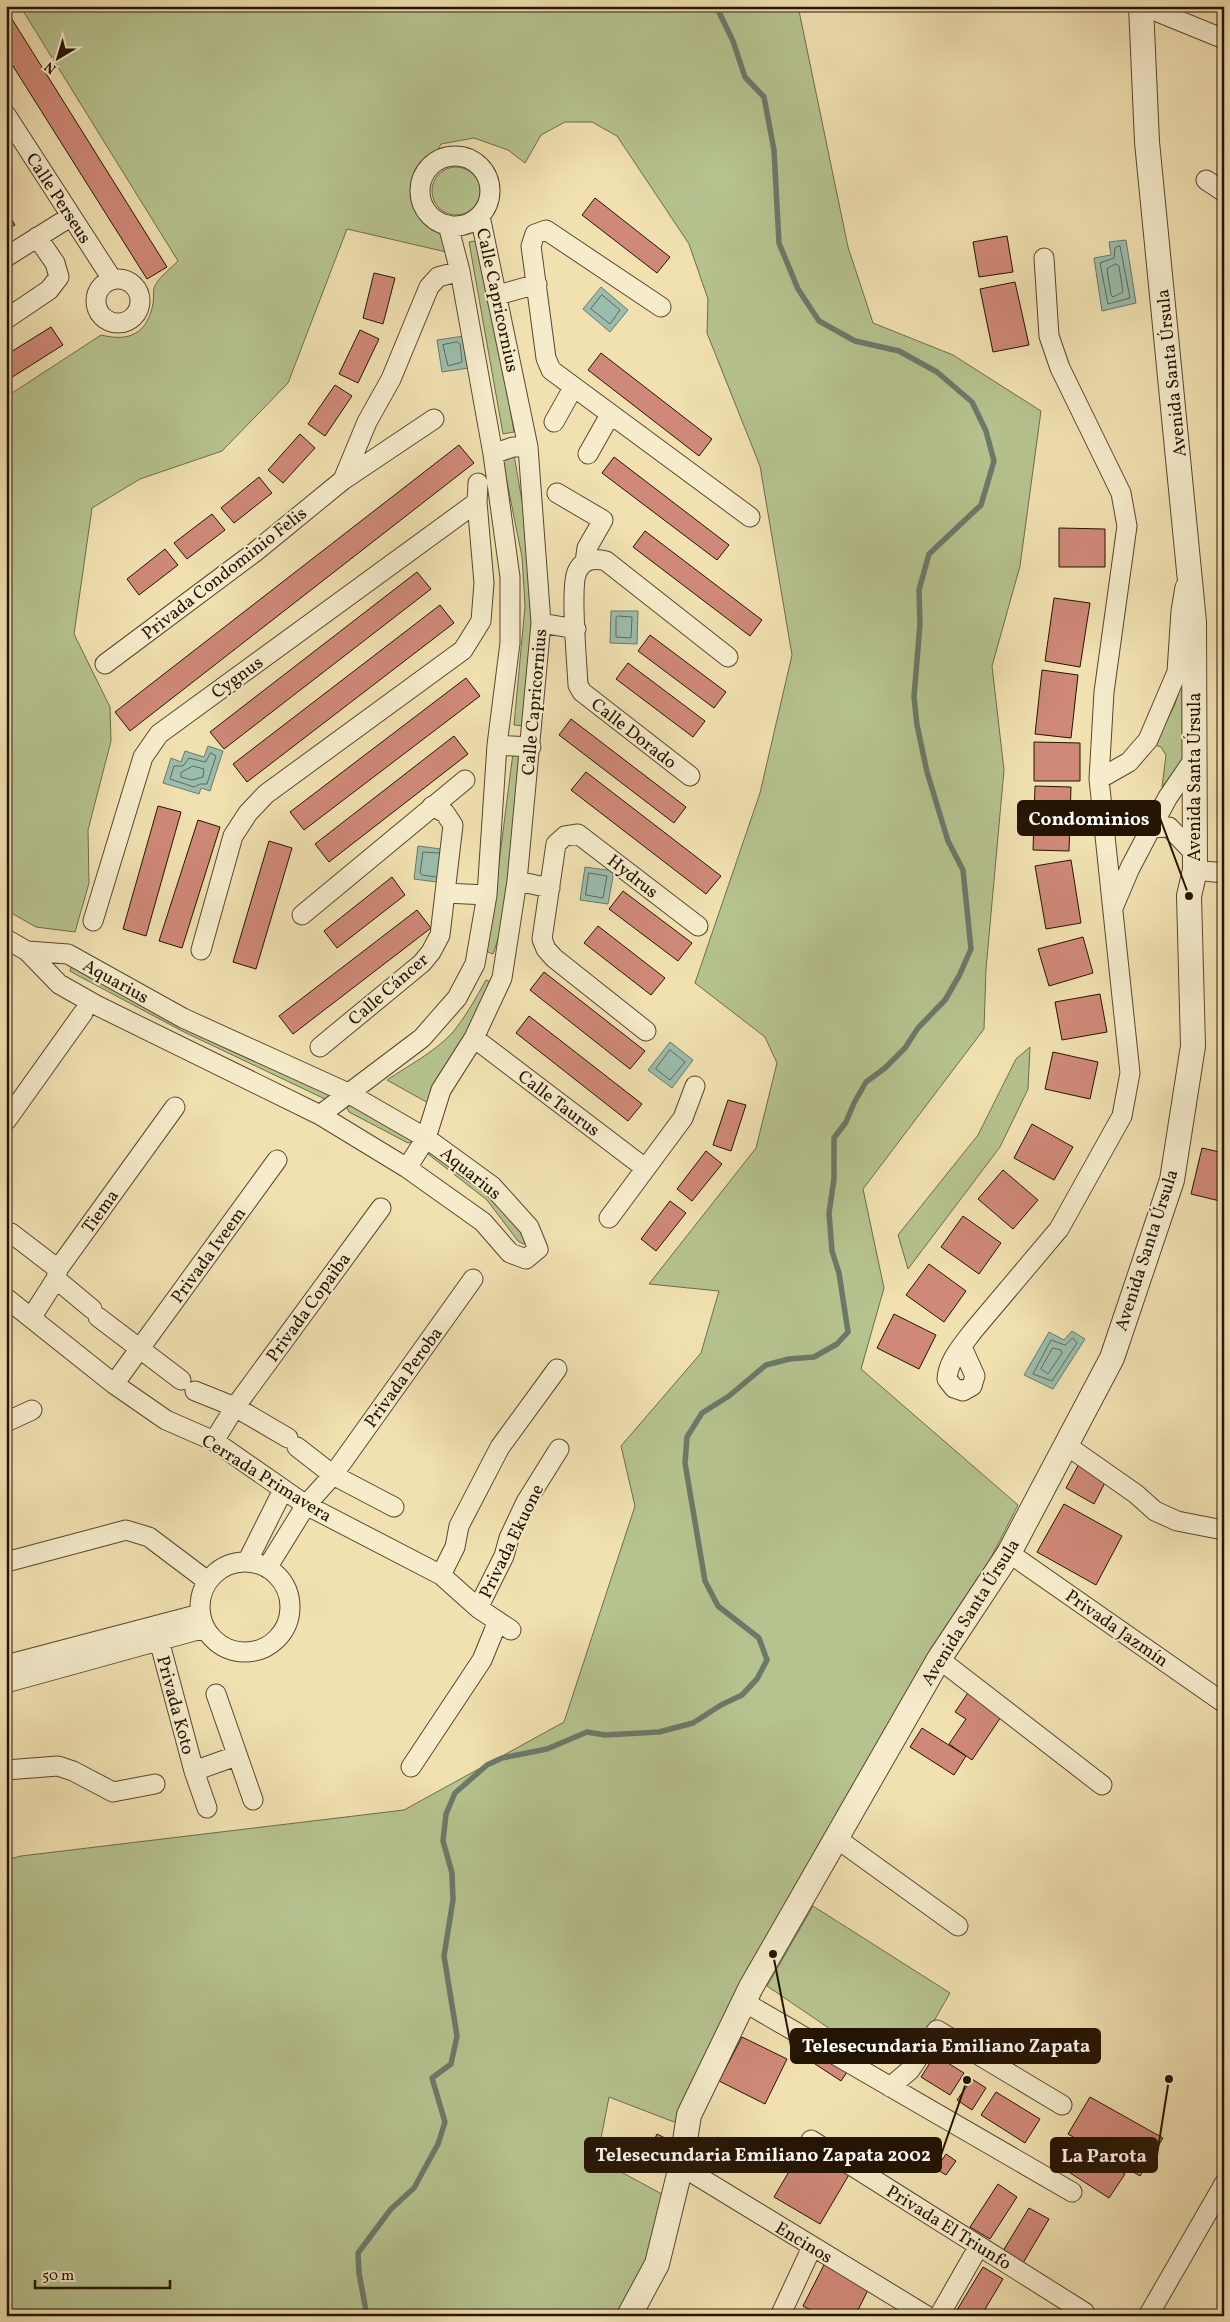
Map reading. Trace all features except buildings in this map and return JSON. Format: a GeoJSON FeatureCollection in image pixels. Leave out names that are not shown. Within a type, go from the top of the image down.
{"type":"FeatureCollection","features":[{"type":"Feature","properties":{"kind":"street"},"geometry":{"type":"LineString","coordinates":[[1142,6],[1224,39]]}},
{"type":"Feature","properties":{"kind":"street","name":"Avenida Santa Úrsula"},"geometry":{"type":"LineString","coordinates":[[629,2316],[657,2264],[681,2166],[689,2115],[744,2002],[940,1659],[1009,1553],[1112,1358],[1172,1180],[1193,1046],[1189,896],[1195,862],[1194,622],[1147,142],[1142,6]]}},
{"type":"Feature","properties":{"kind":"street","name":"Calle Perseus"},"geometry":{"type":"LineString","coordinates":[[6,115],[70,217],[112,279]]}},
{"type":"Feature","properties":{"kind":"street"},"geometry":{"type":"LineString","coordinates":[[455,156],[468,159],[480,166],[488,178],[490,191],[488,204],[480,216],[469,224],[448,225],[442,224],[428,214],[421,199],[423,177],[430,166],[442,158],[455,156]]}},
{"type":"Feature","properties":{"kind":"street"},"geometry":{"type":"LineString","coordinates":[[1206,180],[1224,192]]}},
{"type":"Feature","properties":{"kind":"street","name":"Calle Capricornius"},"geometry":{"type":"LineString","coordinates":[[407,1168],[426,1138],[441,1090],[474,1038],[502,978],[517,880],[531,747],[541,623],[528,447],[498,295],[480,216]]}},
{"type":"Feature","properties":{"kind":"street"},"geometry":{"type":"LineString","coordinates":[[6,257],[70,217]]}},
{"type":"Feature","properties":{"kind":"street","name":"Calle Capricornius"},"geometry":{"type":"LineString","coordinates":[[320,1115],[422,1038],[457,998],[475,964],[487,895],[497,745],[510,643],[510,577],[493,454],[460,271],[448,225]]}},
{"type":"Feature","properties":{"kind":"street"},"geometry":{"type":"LineString","coordinates":[[661,307],[546,230],[535,234],[531,246],[546,358],[551,370],[750,517]]}},
{"type":"Feature","properties":{"kind":"street"},"geometry":{"type":"LineString","coordinates":[[6,319],[50,290],[58,277],[55,263],[38,237]]}},
{"type":"Feature","properties":{"kind":"street"},"geometry":{"type":"LineString","coordinates":[[962,1347],[1059,1229],[1122,1116],[1130,1073],[1099,778],[1104,692],[1127,526],[1121,493],[1060,368],[1049,336],[1044,258]]}},
{"type":"Feature","properties":{"kind":"street","name":"Privada Condominio Felis"},"geometry":{"type":"LineString","coordinates":[[343,480],[367,422],[391,378],[429,287],[438,277],[460,271]]}},
{"type":"Feature","properties":{"kind":"street"},"geometry":{"type":"LineString","coordinates":[[498,295],[537,284]]}},
{"type":"Feature","properties":{"kind":"street"},"geometry":{"type":"LineString","coordinates":[[554,422],[573,388]]}},
{"type":"Feature","properties":{"kind":"street"},"geometry":{"type":"LineString","coordinates":[[588,454],[610,415]]}},
{"type":"Feature","properties":{"kind":"street","name":"Privada Condominio Felis"},"geometry":{"type":"LineString","coordinates":[[105,664],[255,552],[343,480],[434,419]]}},
{"type":"Feature","properties":{"kind":"street"},"geometry":{"type":"LineString","coordinates":[[493,454],[513,447],[528,447]]}},
{"type":"Feature","properties":{"kind":"street"},"geometry":{"type":"LineString","coordinates":[[202,950],[233,836],[248,813],[266,794],[463,650],[482,622],[484,583],[476,502],[478,483]]}},
{"type":"Feature","properties":{"kind":"street","name":"Calle Dorado"},"geometry":{"type":"LineString","coordinates":[[557,493],[603,520],[587,548],[584,562],[577,571],[574,581],[578,685],[582,692],[690,776]]}},
{"type":"Feature","properties":{"kind":"street","name":"Cygnus"},"geometry":{"type":"LineString","coordinates":[[93,921],[143,756],[159,734],[476,502]]}},
{"type":"Feature","properties":{"kind":"street"},"geometry":{"type":"LineString","coordinates":[[584,562],[594,558],[606,561],[728,657]]}},
{"type":"Feature","properties":{"kind":"street"},"geometry":{"type":"LineString","coordinates":[[1099,778],[1129,762],[1146,743],[1152,732],[1176,672],[1181,611],[1189,568]]}},
{"type":"Feature","properties":{"kind":"street"},"geometry":{"type":"LineString","coordinates":[[484,583],[510,577]]}},
{"type":"Feature","properties":{"kind":"street"},"geometry":{"type":"LineString","coordinates":[[541,623],[576,628]]}},
{"type":"Feature","properties":{"kind":"street"},"geometry":{"type":"LineString","coordinates":[[497,745],[531,747]]}},
{"type":"Feature","properties":{"kind":"street"},"geometry":{"type":"LineString","coordinates":[[1113,908],[1130,868],[1151,828],[1168,797],[1194,760]]}},
{"type":"Feature","properties":{"kind":"street"},"geometry":{"type":"LineString","coordinates":[[302,915],[465,780]]}},
{"type":"Feature","properties":{"kind":"street","name":"Calle Cáncer"},"geometry":{"type":"LineString","coordinates":[[320,1047],[422,963],[431,952],[440,935],[453,826],[445,813],[432,806]]}},
{"type":"Feature","properties":{"kind":"street"},"geometry":{"type":"LineString","coordinates":[[1151,828],[1168,827],[1195,862],[1224,873]]}},
{"type":"Feature","properties":{"kind":"street","name":"Hydrus"},"geometry":{"type":"LineString","coordinates":[[550,888],[556,844],[565,836],[578,834],[698,926]]}},
{"type":"Feature","properties":{"kind":"street"},"geometry":{"type":"LineString","coordinates":[[517,880],[550,888],[542,939],[546,949],[554,958],[646,1031]]}},
{"type":"Feature","properties":{"kind":"street"},"geometry":{"type":"LineString","coordinates":[[445,893],[487,895]]}},
{"type":"Feature","properties":{"kind":"street","name":"Aquarius"},"geometry":{"type":"LineString","coordinates":[[6,939],[27,951],[59,984],[96,1005],[320,1115],[407,1168],[483,1222],[510,1253],[526,1259],[538,1249],[529,1227],[492,1186],[426,1138],[348,1093],[183,1018],[68,954],[27,951]]}},
{"type":"Feature","properties":{"kind":"street"},"geometry":{"type":"LineString","coordinates":[[475,964],[480,971],[502,978]]}},
{"type":"Feature","properties":{"kind":"street"},"geometry":{"type":"LineString","coordinates":[[6,1121],[83,1013]]}},
{"type":"Feature","properties":{"kind":"street","name":"Calle Taurus"},"geometry":{"type":"LineString","coordinates":[[474,1038],[645,1168]]}},
{"type":"Feature","properties":{"kind":"street"},"geometry":{"type":"LineString","coordinates":[[609,1218],[683,1118],[695,1086]]}},
{"type":"Feature","properties":{"kind":"street","name":"Tiema"},"geometry":{"type":"LineString","coordinates":[[31,1318],[57,1274],[175,1107]]}},
{"type":"Feature","properties":{"kind":"street","name":"Privada Iveem"},"geometry":{"type":"LineString","coordinates":[[114,1384],[277,1160]]}},
{"type":"Feature","properties":{"kind":"street","name":"Privada Copaiba"},"geometry":{"type":"LineString","coordinates":[[214,1441],[236,1407],[381,1208]]}},
{"type":"Feature","properties":{"kind":"street"},"geometry":{"type":"LineString","coordinates":[[11,1233],[57,1274],[95,1313],[139,1350],[188,1385],[236,1407],[292,1443],[333,1475],[394,1507]]}},
{"type":"Feature","properties":{"kind":"street","name":"Privada Peroba"},"geometry":{"type":"LineString","coordinates":[[266,1568],[306,1505],[333,1475],[473,1279]]}},
{"type":"Feature","properties":{"kind":"street","name":"Cerrada Primavera"},"geometry":{"type":"LineString","coordinates":[[6,1298],[114,1384],[166,1420],[214,1441],[306,1505],[442,1575],[478,1608],[504,1625],[411,1767]]}},
{"type":"Feature","properties":{"kind":"street"},"geometry":{"type":"LineString","coordinates":[[442,1575],[455,1547],[459,1526],[500,1447],[557,1369]]}},
{"type":"Feature","properties":{"kind":"street"},"geometry":{"type":"LineString","coordinates":[[6,1422],[32,1410]]}},
{"type":"Feature","properties":{"kind":"street"},"geometry":{"type":"LineString","coordinates":[[1066,1445],[1136,1494],[1155,1511],[1177,1521],[1218,1529]]}},
{"type":"Feature","properties":{"kind":"street","name":"Privada Ekuone"},"geometry":{"type":"LineString","coordinates":[[478,1608],[504,1556],[509,1538],[526,1502],[559,1449]]}},
{"type":"Feature","properties":{"kind":"street"},"geometry":{"type":"LineString","coordinates":[[247,1562],[283,1490]]}},
{"type":"Feature","properties":{"kind":"street"},"geometry":{"type":"LineString","coordinates":[[6,1562],[126,1530],[149,1537],[206,1580]]}},
{"type":"Feature","properties":{"kind":"street","name":"Privada Jazmín"},"geometry":{"type":"LineString","coordinates":[[1009,1553],[1224,1703]]}},
{"type":"Feature","properties":{"kind":"street"},"geometry":{"type":"LineString","coordinates":[[235,1562],[255,1562],[266,1568],[273,1571],[285,1586],[290,1605],[287,1624],[276,1640],[260,1650],[235,1652],[224,1648],[210,1637],[203,1621],[199,1603],[206,1580],[217,1570],[235,1562]]}},
{"type":"Feature","properties":{"kind":"street"},"geometry":{"type":"LineString","coordinates":[[6,1665],[158,1633],[203,1621]]}},
{"type":"Feature","properties":{"kind":"street"},"geometry":{"type":"LineString","coordinates":[[6,1683],[158,1633]]}},
{"type":"Feature","properties":{"kind":"street","name":"Privada Koto"},"geometry":{"type":"LineString","coordinates":[[158,1633],[194,1771],[207,1808]]}},
{"type":"Feature","properties":{"kind":"street"},"geometry":{"type":"LineString","coordinates":[[940,1659],[1102,1785]]}},
{"type":"Feature","properties":{"kind":"street"},"geometry":{"type":"LineString","coordinates":[[216,1694],[236,1756],[253,1800]]}},
{"type":"Feature","properties":{"kind":"street","name":"Privada Koto"},"geometry":{"type":"LineString","coordinates":[[194,1771],[236,1756]]}},
{"type":"Feature","properties":{"kind":"street"},"geometry":{"type":"LineString","coordinates":[[6,1770],[58,1766],[73,1771],[113,1792],[155,1784]]}},
{"type":"Feature","properties":{"kind":"street"},"geometry":{"type":"LineString","coordinates":[[836,1838],[958,1926]]}},
{"type":"Feature","properties":{"kind":"street"},"geometry":{"type":"LineString","coordinates":[[744,2002],[1072,2192]]}},
{"type":"Feature","properties":{"kind":"street"},"geometry":{"type":"LineString","coordinates":[[890,2087],[910,2070],[937,2030],[1062,2105]]}},
{"type":"Feature","properties":{"kind":"street","name":"Privada El Triunfo"},"geometry":{"type":"LineString","coordinates":[[811,2140],[1084,2312],[1083,2316]]}},
{"type":"Feature","properties":{"kind":"street","name":"Encinos"},"geometry":{"type":"LineString","coordinates":[[681,2166],[927,2316]]}},
{"type":"Feature","properties":{"kind":"street"},"geometry":{"type":"LineString","coordinates":[[1148,2316],[1224,2184]]}},
{"type":"Feature","properties":{"kind":"street"},"geometry":{"type":"LineString","coordinates":[[939,2316],[980,2246]]}},
{"type":"Feature","properties":{"kind":"street"},"geometry":{"type":"LineString","coordinates":[[780,2316],[812,2247]]}},
{"type":"Feature","properties":{"kind":"green space"},"geometry":{"type":"Polygon","coordinates":[[[20,6],[798,6],[848,247],[873,323],[953,355],[1041,411],[1020,566],[992,666],[1004,770],[986,969],[984,1029],[863,1189],[884,1288],[861,1369],[1018,1505],[939,1659],[687,2127],[609,2097],[597,2159],[673,2200],[629,2316],[6,2316],[6,1860],[21,1856],[404,1810],[564,1722],[635,1506],[621,1446],[701,1353],[719,1291],[649,1284],[756,1148],[777,1063],[765,1037],[695,983],[760,793],[792,655],[760,466],[707,333],[708,299],[689,244],[617,136],[592,122],[565,122],[541,135],[525,163],[508,150],[474,138],[441,144],[423,177],[424,207],[448,225],[455,254],[347,229],[288,383],[222,451],[140,479],[92,508],[74,634],[110,707],[111,741],[88,830],[89,883],[75,932],[36,927],[6,910],[6,397],[101,335],[111,337],[128,336],[141,329],[150,314],[154,288],[161,277],[178,261],[20,6]]]}},
{"type":"Feature","properties":{"kind":"green space"},"geometry":{"type":"Polygon","coordinates":[[[451,167],[461,167],[473,174],[480,186],[480,196],[473,208],[461,215],[451,215],[443,211],[436,204],[432,196],[432,186],[436,178],[443,171],[451,167]]]}},
{"type":"Feature","properties":{"kind":"green space"},"geometry":{"type":"Polygon","coordinates":[[[481,240],[514,432],[503,434],[469,242],[481,240]]]}},
{"type":"Feature","properties":{"kind":"green space"},"geometry":{"type":"Polygon","coordinates":[[[514,455],[529,541],[535,623],[525,726],[514,725],[525,606],[522,557],[502,457],[514,455]]]}},
{"type":"Feature","properties":{"kind":"green space"},"geometry":{"type":"Polygon","coordinates":[[[1186,667],[1189,751],[1182,763],[1162,787],[1166,755],[1161,747],[1155,745],[1175,704],[1186,667]]]}},
{"type":"Feature","properties":{"kind":"green space"},"geometry":{"type":"Polygon","coordinates":[[[513,753],[525,755],[501,931],[493,954],[483,950],[491,926],[513,753]]]}},
{"type":"Feature","properties":{"kind":"green space"},"geometry":{"type":"Polygon","coordinates":[[[71,967],[79,967],[333,1092],[334,1097],[325,1099],[184,1032],[75,974],[70,971],[71,967]]]}},
{"type":"Feature","properties":{"kind":"green space"},"geometry":{"type":"Polygon","coordinates":[[[486,980],[497,985],[430,1104],[387,1080],[430,1052],[453,1032],[486,980]]]}},
{"type":"Feature","properties":{"kind":"green space"},"geometry":{"type":"Polygon","coordinates":[[[1030,1047],[1028,1089],[1000,1147],[908,1269],[898,1235],[978,1135],[1016,1059],[1030,1047]]]}},
{"type":"Feature","properties":{"kind":"green space"},"geometry":{"type":"Polygon","coordinates":[[[350,1105],[413,1138],[412,1142],[408,1143],[349,1112],[347,1108],[350,1105]]]}},
{"type":"Feature","properties":{"kind":"green space"},"geometry":{"type":"Polygon","coordinates":[[[428,1151],[495,1195],[528,1238],[527,1243],[523,1244],[518,1241],[487,1200],[428,1154],[428,1151]]]}},
{"type":"Feature","properties":{"kind":"green space"},"geometry":{"type":"Polygon","coordinates":[[[813,1906],[950,1993],[931,2026],[915,2040],[891,2053],[864,2052],[767,1986],[813,1906]]]}},
{"type":"Feature","properties":{"kind":"water"},"geometry":{"type":"Polygon","coordinates":[[[1126,240],[1136,303],[1102,311],[1094,258],[1111,255],[1109,242],[1126,240]]]}},
{"type":"Feature","properties":{"kind":"water"},"geometry":{"type":"Polygon","coordinates":[[[601,287],[628,310],[610,332],[583,309],[601,287]]]}},
{"type":"Feature","properties":{"kind":"water"},"geometry":{"type":"Polygon","coordinates":[[[464,336],[469,368],[442,372],[437,340],[464,336]]]}},
{"type":"Feature","properties":{"kind":"water"},"geometry":{"type":"Polygon","coordinates":[[[611,611],[638,611],[637,644],[610,643],[611,611]]]}},
{"type":"Feature","properties":{"kind":"water"},"geometry":{"type":"Polygon","coordinates":[[[208,746],[223,751],[210,791],[201,788],[199,794],[163,783],[171,758],[181,762],[185,751],[204,757],[208,746]]]}},
{"type":"Feature","properties":{"kind":"water"},"geometry":{"type":"Polygon","coordinates":[[[418,846],[449,850],[444,883],[414,879],[418,846]]]}},
{"type":"Feature","properties":{"kind":"water"},"geometry":{"type":"Polygon","coordinates":[[[585,867],[614,871],[608,904],[580,900],[585,867]]]}},
{"type":"Feature","properties":{"kind":"water"},"geometry":{"type":"Polygon","coordinates":[[[670,1042],[693,1060],[672,1088],[648,1070],[670,1042]]]}},
{"type":"Feature","properties":{"kind":"water"},"geometry":{"type":"Polygon","coordinates":[[[1072,1331],[1085,1339],[1053,1389],[1024,1375],[1049,1332],[1064,1340],[1072,1331]]]}},
{"type":"Feature","properties":{"kind":"waterway"},"geometry":{"type":"LineString","coordinates":[[367,2316],[359,2273],[358,2253],[391,2209],[414,2188],[438,2144],[445,2122],[432,2078],[451,2064],[457,2036],[444,1956],[453,1900],[452,1873],[443,1841],[446,1814],[455,1793],[487,1765],[502,1758],[547,1749],[587,1732],[605,1735],[659,1732],[693,1723],[721,1705],[742,1695],[757,1679],[767,1660],[759,1638],[718,1606],[705,1581],[685,1463],[687,1437],[702,1413],[729,1396],[766,1365],[789,1359],[814,1357],[837,1344],[848,1332],[839,1273],[832,1251],[829,1213],[834,1179],[834,1138],[846,1122],[866,1082],[885,1068],[905,1048],[918,1028],[945,1000],[959,976],[971,949],[963,870],[948,841],[927,772],[917,725],[914,697],[920,624],[919,590],[929,554],[981,505],[994,461],[986,431],[972,402],[937,372],[899,351],[855,341],[819,321],[798,289],[779,243],[774,150],[764,97],[745,77],[733,41],[716,6]]}},
{"type":"Feature","properties":{"kind":"place","name":"Condominios"},"geometry":{"type":"Point","coordinates":[1189,896]}},
{"type":"Feature","properties":{"kind":"place","name":"Telesecundaria Emiliano Zapata"},"geometry":{"type":"Point","coordinates":[773,1954]}},
{"type":"Feature","properties":{"kind":"place","name":"La Parota"},"geometry":{"type":"Point","coordinates":[1169,2079]}},
{"type":"Feature","properties":{"kind":"place","name":"Telesecundaria Emiliano Zapata 2002"},"geometry":{"type":"Point","coordinates":[967,2080]}}]}
